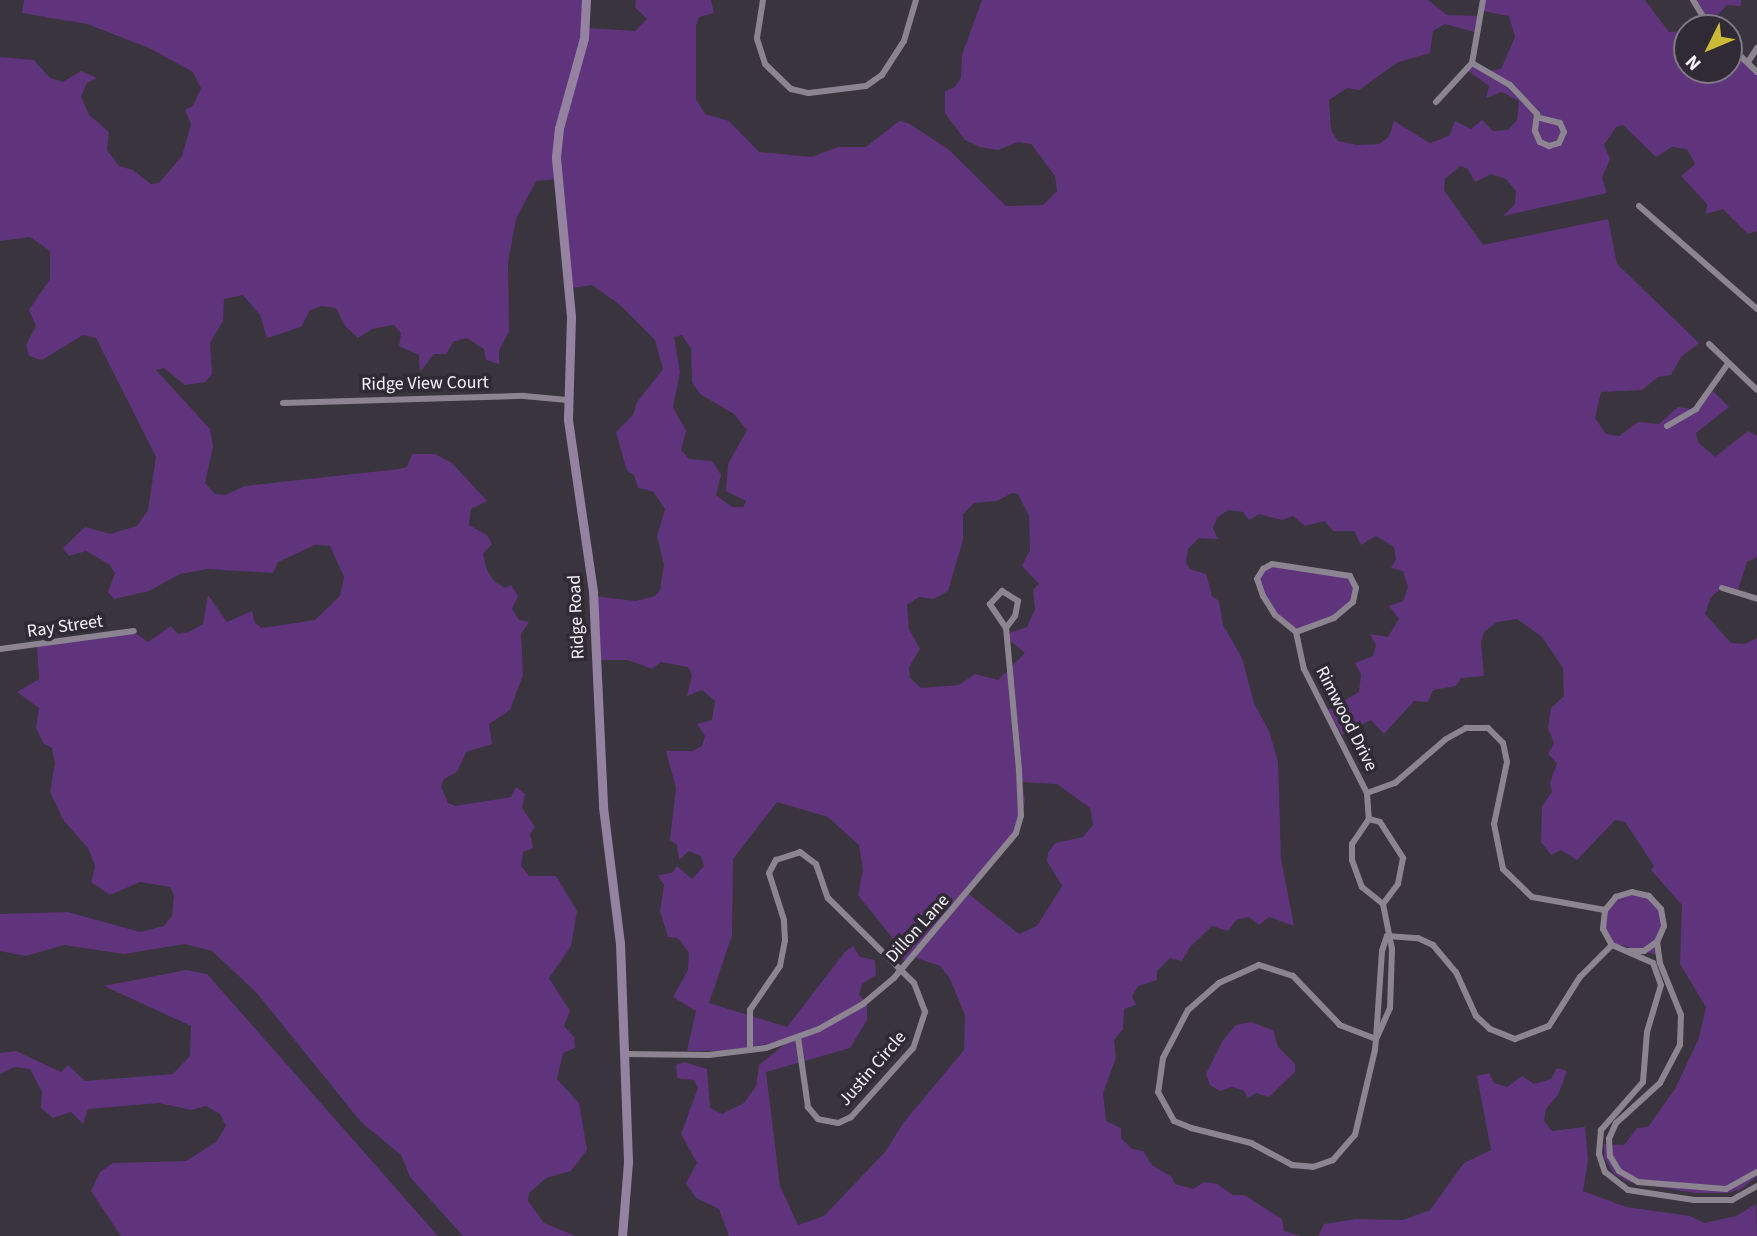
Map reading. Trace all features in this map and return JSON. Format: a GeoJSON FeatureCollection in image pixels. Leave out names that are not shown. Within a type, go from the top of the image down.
{"type":"FeatureCollection","features":[{"type":"Feature","properties":{"kind":"street","name":"Ridge Road"},"geometry":{"type":"LineString","coordinates":[[586,0],[584,38],[557,144],[572,335],[568,400],[593,592],[600,776],[620,943],[628,1172],[622,1236]]}},
{"type":"Feature","properties":{"kind":"street"},"geometry":{"type":"LineString","coordinates":[[760,1],[757,39],[765,64],[791,89],[809,93],[866,86],[882,75],[905,41],[916,0]]}},
{"type":"Feature","properties":{"kind":"street"},"geometry":{"type":"LineString","coordinates":[[1436,102],[1472,63],[1483,0]]}},
{"type":"Feature","properties":{"kind":"street"},"geometry":{"type":"LineString","coordinates":[[1748,62],[1757,48]]}},
{"type":"Feature","properties":{"kind":"street"},"geometry":{"type":"LineString","coordinates":[[1743,58],[1757,72]]}},
{"type":"Feature","properties":{"kind":"street"},"geometry":{"type":"LineString","coordinates":[[1472,63],[1510,85],[1540,118],[1560,123],[1564,132],[1559,143],[1549,146],[1540,142],[1535,131],[1540,118]]}},
{"type":"Feature","properties":{"kind":"street"},"geometry":{"type":"LineString","coordinates":[[1639,206],[1757,309]]}},
{"type":"Feature","properties":{"kind":"street"},"geometry":{"type":"LineString","coordinates":[[1709,344],[1727,365],[1757,390]]}},
{"type":"Feature","properties":{"kind":"street"},"geometry":{"type":"LineString","coordinates":[[1667,426],[1696,409],[1727,365]]}},
{"type":"Feature","properties":{"kind":"street","name":"Ridge View Court"},"geometry":{"type":"LineString","coordinates":[[284,403],[524,396],[568,400]]}},
{"type":"Feature","properties":{"kind":"street"},"geometry":{"type":"LineString","coordinates":[[1272,564],[1350,576],[1356,588],[1353,602],[1334,618],[1296,632],[1275,615],[1263,596],[1257,579],[1263,569],[1272,564]]}},
{"type":"Feature","properties":{"kind":"street"},"geometry":{"type":"LineString","coordinates":[[1722,588],[1757,598]]}},
{"type":"Feature","properties":{"kind":"street","name":"Dillon Lane"},"geometry":{"type":"LineString","coordinates":[[624,1054],[709,1055],[750,1050],[798,1038],[863,1004],[902,969],[1016,833],[1021,816],[1019,771],[1006,628],[990,604],[1002,591],[1018,601],[1015,616],[1006,628]]}},
{"type":"Feature","properties":{"kind":"street","name":"Ray Street"},"geometry":{"type":"LineString","coordinates":[[0,649],[134,631]]}},
{"type":"Feature","properties":{"kind":"street","name":"Rimwood Drive"},"geometry":{"type":"LineString","coordinates":[[1296,632],[1304,669],[1367,793],[1369,819]]}},
{"type":"Feature","properties":{"kind":"street"},"geometry":{"type":"LineString","coordinates":[[1367,793],[1395,783],[1446,739],[1466,728],[1488,728],[1503,743],[1507,762],[1494,824],[1503,869],[1532,898],[1605,911]]}},
{"type":"Feature","properties":{"kind":"street"},"geometry":{"type":"LineString","coordinates":[[1377,1039],[1340,1025],[1293,976],[1259,965],[1219,982],[1188,1010],[1163,1058],[1158,1093],[1174,1121],[1251,1143],[1292,1165],[1313,1167],[1334,1160],[1355,1135],[1377,1039],[1387,936],[1383,904],[1362,887],[1352,860],[1352,845],[1369,819],[1380,822],[1402,858],[1398,884],[1383,904]]}},
{"type":"Feature","properties":{"kind":"street","name":"Justin Circle"},"geometry":{"type":"LineString","coordinates":[[750,1050],[750,1010],[775,977],[783,954],[784,920],[769,879],[772,866],[782,856],[800,852],[812,858],[828,898],[902,969],[923,1001],[920,1035],[846,1121],[824,1122],[808,1107],[798,1038]]}},
{"type":"Feature","properties":{"kind":"street"},"geometry":{"type":"LineString","coordinates":[[1627,951],[1644,951],[1657,942],[1664,926],[1661,909],[1649,896],[1624,894],[1605,911],[1603,929],[1612,944],[1627,951],[1653,963],[1661,985],[1647,1032],[1643,1082],[1601,1130],[1598,1154],[1605,1172],[1619,1185],[1639,1193],[1703,1200],[1732,1200],[1757,1186]]}},
{"type":"Feature","properties":{"kind":"street"},"geometry":{"type":"LineString","coordinates":[[1387,936],[1418,938],[1433,945],[1456,972],[1476,1016],[1490,1029],[1516,1039],[1549,1026],[1580,977],[1612,944]]}},
{"type":"Feature","properties":{"kind":"street"},"geometry":{"type":"LineString","coordinates":[[1377,1039],[1390,1008],[1392,948],[1387,936]]}},
{"type":"Feature","properties":{"kind":"street"},"geometry":{"type":"LineString","coordinates":[[1657,942],[1660,963],[1676,996],[1682,1031],[1670,1070],[1611,1131],[1608,1148],[1614,1165],[1638,1182],[1703,1189],[1735,1187],[1757,1172]]}},
{"type":"Feature","properties":{"kind":"street"},"geometry":{"type":"LineString","coordinates":[[1631,1096],[1639,1103]]}},
{"type":"Feature","properties":{"kind":"street"},"geometry":{"type":"LineString","coordinates":[[1703,1189],[1703,1200]]}},
{"type":"Feature","properties":{"kind":"shaded area"},"geometry":{"type":"Polygon","coordinates":[[[24,0],[587,0],[587,28],[635,31],[647,19],[635,7],[636,0],[711,0],[714,13],[699,17],[696,26],[696,99],[705,114],[729,121],[759,152],[812,157],[838,147],[866,147],[899,121],[908,123],[948,149],[1006,206],[1043,205],[1057,191],[1055,176],[1031,144],[1018,142],[998,150],[980,147],[965,140],[945,113],[945,91],[955,87],[961,78],[962,55],[982,0],[1428,0],[1447,15],[1479,16],[1478,33],[1445,24],[1433,31],[1430,53],[1398,62],[1359,90],[1347,88],[1329,100],[1331,130],[1338,141],[1357,145],[1379,144],[1389,137],[1394,121],[1430,143],[1449,136],[1455,121],[1471,129],[1482,120],[1493,131],[1508,130],[1517,120],[1519,101],[1502,92],[1486,98],[1489,86],[1467,70],[1470,61],[1488,71],[1501,69],[1515,37],[1509,16],[1483,11],[1484,0],[1645,0],[1669,32],[1673,32],[1673,84],[1743,84],[1743,56],[1757,70],[1757,231],[1748,234],[1723,209],[1706,214],[1707,204],[1681,176],[1695,164],[1687,149],[1672,147],[1656,157],[1623,125],[1616,127],[1604,145],[1610,159],[1602,178],[1607,193],[1503,216],[1515,204],[1516,191],[1506,179],[1491,174],[1475,182],[1468,169],[1460,166],[1445,179],[1444,190],[1483,245],[1608,219],[1617,264],[1699,343],[1681,357],[1671,375],[1658,377],[1642,390],[1601,392],[1595,418],[1606,434],[1619,436],[1638,422],[1659,424],[1678,407],[1698,410],[1713,391],[1729,407],[1696,433],[1698,442],[1715,457],[1748,431],[1757,436],[1757,557],[1747,562],[1738,590],[1723,587],[1711,597],[1705,614],[1731,643],[1745,644],[1757,638],[1757,1176],[1741,1189],[1727,1193],[1695,1193],[1628,1182],[1614,1174],[1604,1157],[1604,1144],[1624,1145],[1637,1128],[1648,1127],[1675,1089],[1699,1038],[1706,1007],[1680,964],[1682,905],[1651,870],[1654,866],[1625,822],[1615,820],[1577,860],[1561,850],[1551,855],[1541,842],[1542,806],[1552,792],[1550,783],[1557,763],[1548,754],[1554,743],[1548,728],[1551,708],[1564,696],[1563,668],[1542,637],[1517,619],[1497,622],[1484,632],[1481,642],[1484,676],[1461,678],[1456,686],[1433,690],[1428,702],[1414,701],[1384,734],[1371,720],[1342,735],[1328,710],[1359,692],[1361,674],[1355,663],[1373,656],[1376,645],[1370,634],[1388,637],[1399,619],[1389,606],[1403,601],[1408,587],[1403,571],[1391,568],[1396,559],[1394,547],[1376,536],[1361,545],[1354,531],[1333,531],[1325,521],[1305,526],[1293,516],[1282,520],[1259,514],[1249,520],[1243,512],[1228,510],[1217,518],[1213,528],[1218,539],[1199,538],[1188,549],[1186,562],[1190,569],[1206,574],[1212,596],[1219,601],[1223,625],[1242,658],[1254,703],[1269,731],[1278,762],[1281,859],[1294,926],[1269,917],[1259,925],[1249,917],[1236,920],[1228,931],[1212,926],[1190,947],[1182,961],[1170,958],[1157,971],[1157,980],[1138,986],[1132,996],[1136,1005],[1124,1009],[1123,1029],[1114,1040],[1116,1058],[1103,1093],[1106,1121],[1121,1128],[1121,1138],[1132,1149],[1143,1151],[1152,1165],[1172,1177],[1175,1184],[1193,1189],[1204,1182],[1217,1184],[1233,1195],[1244,1195],[1282,1219],[1284,1231],[1301,1236],[729,1236],[719,1209],[696,1198],[686,1183],[697,1163],[681,1134],[698,1088],[694,1080],[677,1078],[676,1065],[684,1062],[707,1069],[710,1108],[722,1114],[744,1103],[756,1086],[759,1065],[790,1040],[727,1051],[687,1051],[696,1011],[673,997],[688,970],[689,953],[678,938],[668,937],[660,911],[664,885],[658,875],[672,873],[677,866],[692,879],[704,866],[701,856],[689,851],[679,860],[677,845],[670,840],[676,788],[666,751],[693,751],[702,746],[705,736],[697,724],[712,720],[715,701],[702,690],[687,696],[692,675],[688,667],[661,662],[652,669],[628,660],[597,660],[593,596],[636,601],[655,596],[660,590],[664,565],[657,536],[665,509],[653,491],[638,488],[634,475],[627,471],[616,432],[633,415],[637,402],[663,369],[655,340],[620,305],[592,285],[571,288],[559,179],[536,181],[516,219],[508,262],[509,331],[499,351],[499,364],[486,360],[484,349],[467,338],[454,341],[446,354],[434,354],[420,372],[419,355],[399,346],[401,333],[394,325],[372,329],[358,338],[345,326],[336,308],[322,306],[310,310],[301,327],[267,338],[260,315],[243,295],[224,299],[223,321],[210,343],[212,374],[205,382],[185,385],[164,368],[156,370],[210,429],[213,447],[205,483],[215,494],[225,495],[245,486],[399,469],[407,467],[412,454],[435,454],[452,463],[487,501],[471,509],[469,525],[487,535],[492,544],[483,554],[487,570],[494,581],[505,588],[511,585],[518,596],[512,609],[519,620],[529,622],[521,634],[523,675],[510,710],[489,724],[492,744],[466,752],[457,772],[444,779],[441,786],[448,803],[455,806],[511,797],[516,787],[525,794],[522,808],[535,827],[530,834],[533,848],[523,852],[521,866],[529,876],[556,876],[577,911],[571,946],[549,978],[570,1011],[564,1026],[574,1037],[575,1048],[563,1053],[557,1079],[579,1103],[587,1150],[571,1171],[546,1178],[529,1193],[528,1201],[544,1223],[576,1236],[463,1236],[410,1177],[401,1155],[361,1122],[256,992],[212,951],[185,944],[124,954],[64,945],[26,956],[0,951],[0,914],[68,912],[140,932],[164,926],[172,916],[174,895],[170,887],[140,882],[110,895],[91,882],[95,866],[88,848],[64,821],[50,792],[55,763],[52,748],[43,743],[36,728],[39,708],[17,692],[39,679],[37,646],[134,632],[148,642],[171,626],[178,634],[189,632],[203,624],[208,595],[227,622],[252,611],[255,623],[262,628],[315,620],[340,596],[344,577],[330,546],[315,545],[278,562],[273,573],[208,569],[180,574],[149,591],[114,599],[108,592],[115,573],[110,565],[86,551],[69,556],[63,548],[85,527],[110,534],[137,526],[148,510],[156,457],[96,338],[83,335],[42,360],[29,356],[26,345],[36,326],[29,310],[50,279],[50,251],[30,237],[0,241],[0,57],[34,60],[50,78],[63,82],[81,71],[97,78],[87,83],[81,96],[89,115],[109,132],[107,150],[119,166],[133,170],[151,184],[159,183],[182,156],[191,124],[185,110],[193,106],[201,88],[193,72],[149,48],[87,24],[22,13],[24,0]],[[682,335],[674,337],[680,372],[673,407],[686,431],[681,450],[689,459],[712,461],[721,475],[716,495],[732,507],[743,507],[746,501],[726,491],[728,464],[747,430],[734,414],[700,394],[692,382],[691,349],[682,335]],[[1012,493],[997,501],[974,503],[963,514],[963,540],[948,591],[934,599],[919,597],[907,605],[909,629],[920,649],[909,667],[910,678],[921,688],[959,685],[975,674],[998,680],[1025,653],[1009,640],[1009,633],[1027,627],[1035,609],[1033,590],[1039,584],[1022,566],[1030,550],[1029,516],[1018,494],[1012,493]],[[1022,782],[1025,801],[1019,828],[965,891],[1019,934],[1037,926],[1062,886],[1047,861],[1048,853],[1055,843],[1083,837],[1093,825],[1090,808],[1057,784],[1022,782]],[[777,802],[733,859],[732,935],[709,1003],[787,1027],[845,952],[853,946],[860,957],[875,960],[876,975],[862,984],[859,995],[867,1003],[867,1020],[850,1048],[766,1072],[780,1186],[798,1225],[824,1216],[885,1152],[904,1122],[964,1050],[965,1015],[949,977],[940,966],[914,957],[903,961],[902,950],[858,895],[863,870],[859,845],[828,817],[777,802]]]}},
{"type":"Feature","properties":{"kind":"shaded area"},"geometry":{"type":"Polygon","coordinates":[[[1695,0],[1741,0],[1741,6],[1727,5],[1718,14],[1701,14],[1695,0]]]}},
{"type":"Feature","properties":{"kind":"shaded area"},"geometry":{"type":"Polygon","coordinates":[[[1275,564],[1334,570],[1350,577],[1357,595],[1333,621],[1296,631],[1278,618],[1258,587],[1260,571],[1275,564]]]}},
{"type":"Feature","properties":{"kind":"shaded area"},"geometry":{"type":"Polygon","coordinates":[[[1626,892],[1656,901],[1666,927],[1657,955],[1608,942],[1601,917],[1626,892]]]}},
{"type":"Feature","properties":{"kind":"shaded area"},"geometry":{"type":"Polygon","coordinates":[[[186,970],[207,974],[438,1236],[121,1236],[91,1191],[100,1172],[113,1163],[186,1161],[216,1142],[226,1126],[220,1114],[206,1106],[191,1110],[159,1103],[88,1109],[83,1124],[71,1112],[53,1118],[41,1108],[42,1092],[30,1069],[14,1067],[0,1074],[0,1053],[16,1051],[61,1072],[68,1065],[85,1081],[173,1074],[190,1056],[191,1026],[104,986],[186,970]]]}},
{"type":"Feature","properties":{"kind":"shaded area"},"geometry":{"type":"Polygon","coordinates":[[[1251,1022],[1273,1030],[1278,1047],[1295,1064],[1295,1072],[1269,1097],[1256,1093],[1248,1098],[1244,1091],[1232,1087],[1220,1091],[1210,1085],[1206,1074],[1223,1040],[1236,1025],[1251,1022]]]}},
{"type":"Feature","properties":{"kind":"shaded area"},"geometry":{"type":"Polygon","coordinates":[[[1557,1068],[1567,1071],[1558,1095],[1546,1109],[1544,1121],[1552,1131],[1585,1127],[1588,1160],[1583,1191],[1626,1207],[1690,1216],[1704,1223],[1736,1216],[1756,1204],[1757,1236],[1318,1236],[1324,1224],[1356,1219],[1403,1220],[1430,1210],[1464,1163],[1491,1150],[1477,1076],[1489,1073],[1494,1083],[1507,1087],[1522,1076],[1534,1084],[1551,1079],[1557,1068]]]}}]}
